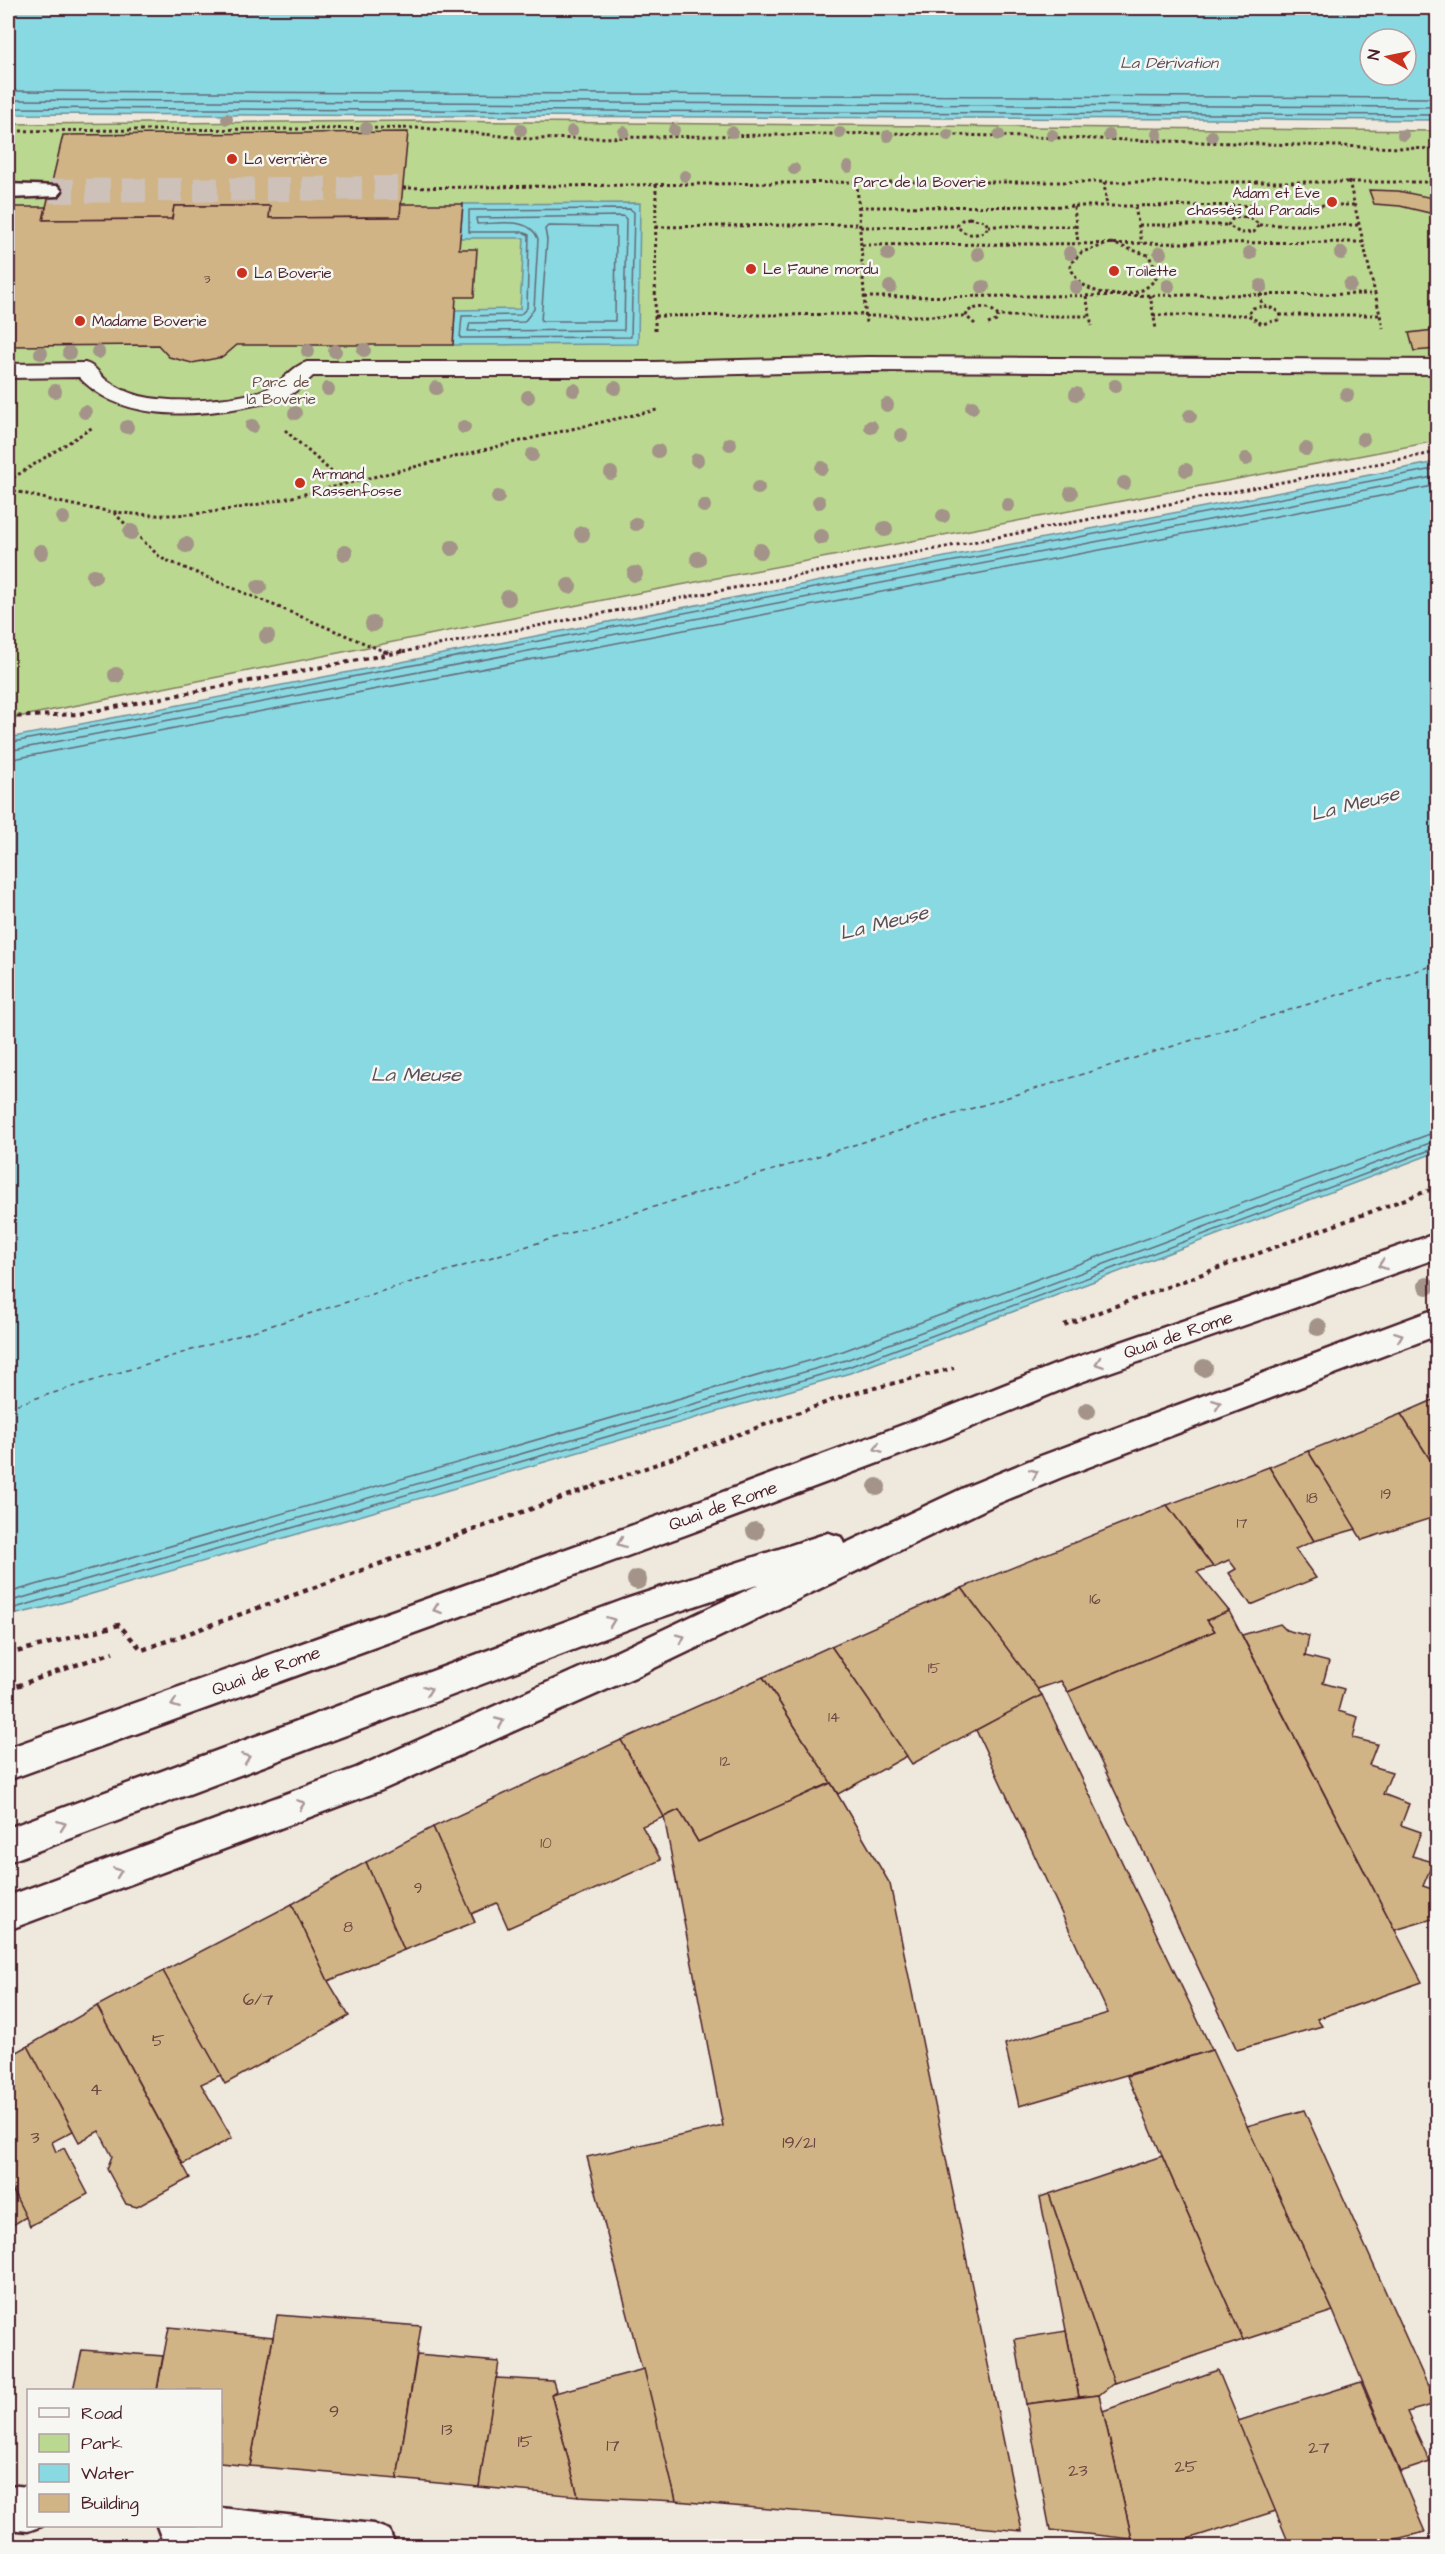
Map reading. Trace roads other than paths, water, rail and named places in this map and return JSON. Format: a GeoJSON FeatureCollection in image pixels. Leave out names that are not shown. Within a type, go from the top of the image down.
{"type":"FeatureCollection","features":[{"type":"Feature","properties":{"kind":"main road"},"geometry":{"type":"LineString","coordinates":[[8,191],[50,191]]}},
{"type":"Feature","properties":{"kind":"main road","name":"Quai de Rome"},"geometry":{"type":"LineString","coordinates":[[8,1764],[676,1524],[933,1428],[1066,1374],[1437,1245]]}},
{"type":"Feature","properties":{"kind":"main road"},"geometry":{"type":"LineString","coordinates":[[8,1913],[369,1779],[620,1667],[980,1496],[1061,1462],[1437,1321]]}},
{"type":"Feature","properties":{"kind":"main road"},"geometry":{"type":"LineString","coordinates":[[8,1845],[639,1610],[980,1496]]}},
{"type":"Feature","properties":{"kind":"main road"},"geometry":{"type":"LineString","coordinates":[[8,2507],[27,2509]]}},
{"type":"Feature","properties":{"kind":"main road"},"geometry":{"type":"LineString","coordinates":[[188,2527],[373,2547]]}},
{"type":"Feature","properties":{"kind":"lane"},"geometry":{"type":"LineString","coordinates":[[8,371],[85,370],[93,382],[134,401],[178,407],[204,407],[281,391],[307,369],[655,369],[867,364],[1437,367]]}},
{"type":"Feature","properties":{"kind":"water","name":"La Dérivation"},"geometry":{"type":"Polygon","coordinates":[[[8,8],[1437,8],[1437,120],[8,114],[8,8]]]}},
{"type":"Feature","properties":{"kind":"water"},"geometry":{"type":"Polygon","coordinates":[[[640,203],[638,344],[453,345],[455,310],[520,309],[524,238],[460,238],[463,204],[640,203]]]}},
{"type":"Feature","properties":{"kind":"water","name":"La Meuse"},"geometry":{"type":"Polygon","coordinates":[[[1437,462],[1437,1152],[850,1373],[47,1607],[8,1616],[8,738],[1437,462]]]}},
{"type":"Feature","properties":{"kind":"tunnel"},"geometry":{"type":"LineString","coordinates":[[50,191],[403,188]]}},
{"type":"Feature","properties":{"kind":"place","name":"La verrière"},"geometry":{"type":"Point","coordinates":[232,159]}},
{"type":"Feature","properties":{"kind":"place","name":"Adam et Ève chassés du Paradis"},"geometry":{"type":"Point","coordinates":[1332,202]}},
{"type":"Feature","properties":{"kind":"place","name":"Le Faune mordu"},"geometry":{"type":"Point","coordinates":[751,269]}},
{"type":"Feature","properties":{"kind":"place","name":"Toilette"},"geometry":{"type":"Point","coordinates":[1114,271]}},
{"type":"Feature","properties":{"kind":"place","name":"La Boverie"},"geometry":{"type":"Point","coordinates":[242,273]}},
{"type":"Feature","properties":{"kind":"place","name":"Madame Boverie"},"geometry":{"type":"Point","coordinates":[80,321]}},
{"type":"Feature","properties":{"kind":"place","name":"Armand Rassenfosse"},"geometry":{"type":"Point","coordinates":[300,483]}},
{"type":"Feature","properties":{"kind":"park label","name":"Parc de la Boverie"},"geometry":{"type":"Point","coordinates":[281,390]}}]}
